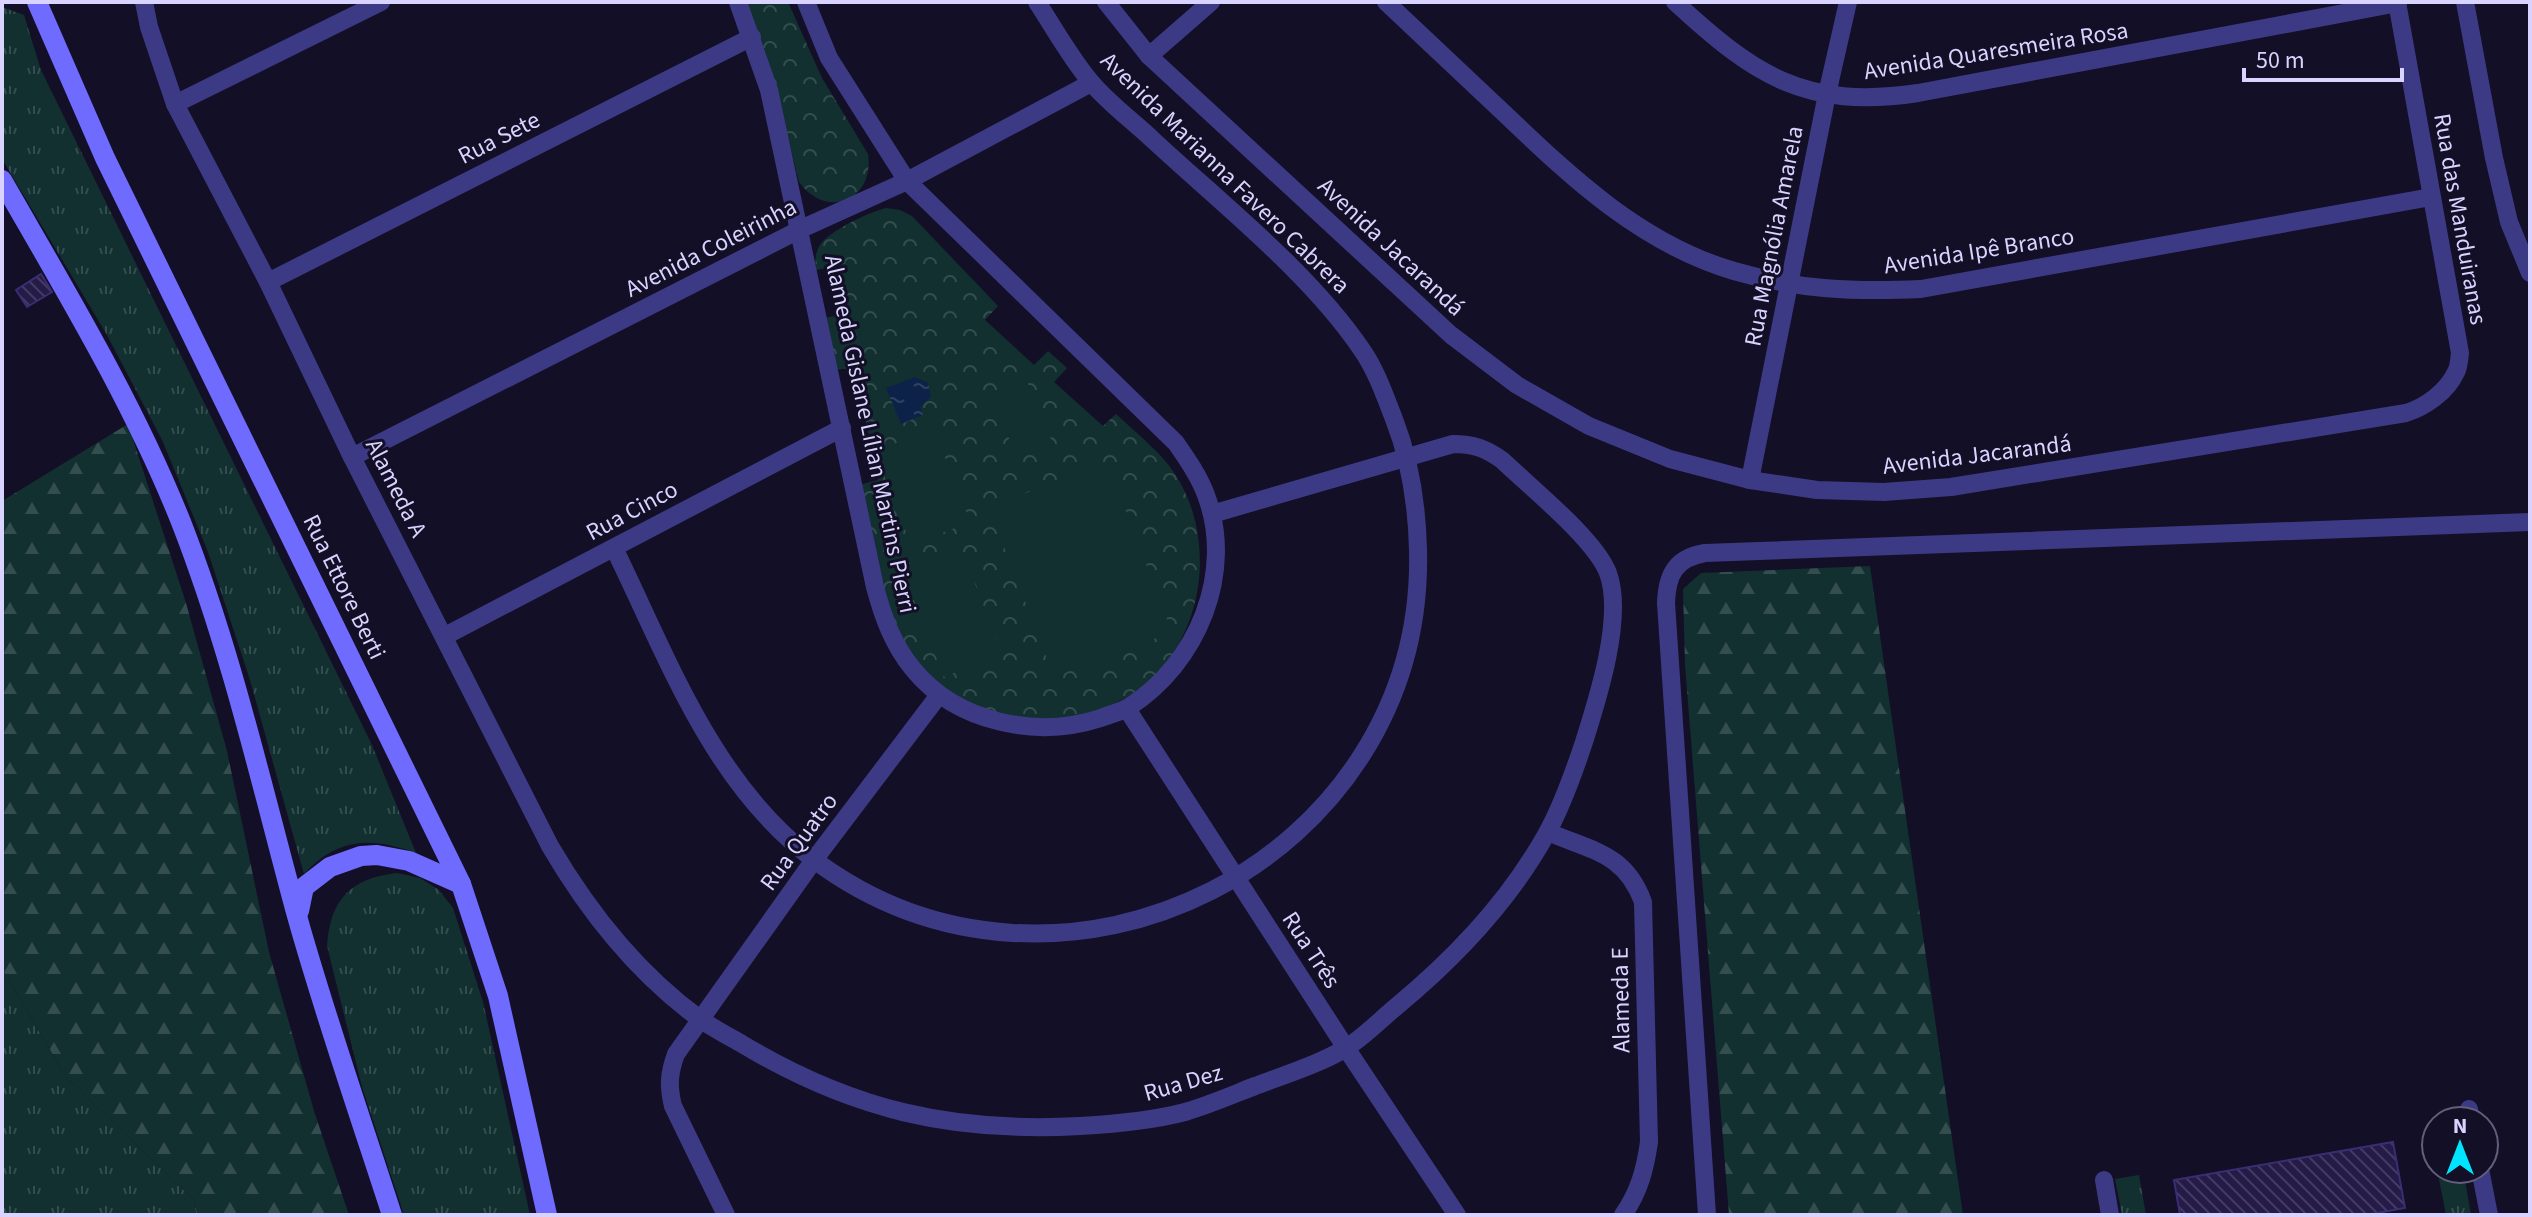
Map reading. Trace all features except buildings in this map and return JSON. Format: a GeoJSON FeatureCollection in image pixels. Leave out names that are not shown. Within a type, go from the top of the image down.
{"type":"FeatureCollection","features":[{"type":"Feature","properties":{"kind":"street","name":"Rua Ettore Berti"},"geometry":{"type":"LineString","coordinates":[[37,2],[105,158],[461,884],[498,996],[547,1215]]}},
{"type":"Feature","properties":{"kind":"street","name":"Alameda A"},"geometry":{"type":"LineString","coordinates":[[144,2],[149,27],[175,104],[268,282],[352,457],[550,846],[577,891]]}},
{"type":"Feature","properties":{"kind":"street"},"geometry":{"type":"LineString","coordinates":[[175,104],[381,2]]}},
{"type":"Feature","properties":{"kind":"street","name":"Alameda Gislane Lílian Martins Pierri"},"geometry":{"type":"LineString","coordinates":[[738,2],[769,90],[883,617],[896,645],[913,670],[939,695],[969,711],[1009,724],[1045,729],[1081,724],[1127,709],[1152,690],[1174,666],[1195,635],[1208,607],[1217,546],[1206,494],[1193,467],[1176,443],[907,181],[829,58],[806,2]]}},
{"type":"Feature","properties":{"kind":"street","name":"Avenida Marianna Favero Cabrera"},"geometry":{"type":"LineString","coordinates":[[614,548],[707,737],[736,783],[772,824],[814,860],[862,890],[913,912],[967,927],[1022,934],[1078,932],[1134,922],[1187,904],[1237,879],[1286,843],[1329,801],[1365,751],[1392,696],[1410,638],[1418,578],[1417,517],[1396,424],[1365,355],[1334,311],[1296,272],[1091,83],[1037,2]]}},
{"type":"Feature","properties":{"kind":"street","name":"Avenida Jacarandá"},"geometry":{"type":"LineString","coordinates":[[1106,2],[1149,56],[1451,335],[1517,385],[1589,426],[1670,459],[1750,480],[1817,490],[1884,492],[1951,487],[2406,413],[2418,409],[2441,392]]}},
{"type":"Feature","properties":{"kind":"street"},"geometry":{"type":"LineString","coordinates":[[1149,56],[1211,2]]}},
{"type":"Feature","properties":{"kind":"street","name":"Avenida Ipê Branco"},"geometry":{"type":"LineString","coordinates":[[1386,2],[1574,179],[1622,217],[1675,247],[1732,270],[1789,284],[1857,292],[1921,289],[2431,197]]}},
{"type":"Feature","properties":{"kind":"street","name":"Avenida Quaresmeira Rosa"},"geometry":{"type":"LineString","coordinates":[[1675,2],[1720,44],[1752,67],[1788,84],[1857,98],[1918,93],[2398,2]]}},
{"type":"Feature","properties":{"kind":"street","name":"Rua Magnólia Amarela"},"geometry":{"type":"LineString","coordinates":[[1750,480],[1848,2]]}},
{"type":"Feature","properties":{"kind":"street","name":"Rua das Manduiranas"},"geometry":{"type":"LineString","coordinates":[[2398,2],[2460,353],[2456,372],[2441,392]]}},
{"type":"Feature","properties":{"kind":"street"},"geometry":{"type":"LineString","coordinates":[[2465,2],[2509,222],[2530,273]]}},
{"type":"Feature","properties":{"kind":"street","name":"Rua Sete"},"geometry":{"type":"LineString","coordinates":[[268,282],[752,37]]}},
{"type":"Feature","properties":{"kind":"street","name":"Avenida Coleirinha"},"geometry":{"type":"LineString","coordinates":[[352,457],[801,229],[907,181],[1091,83]]}},
{"type":"Feature","properties":{"kind":"street"},"geometry":{"type":"LineString","coordinates":[[2,180],[102,354],[136,420],[180,520],[217,618],[298,918],[392,1215]]}},
{"type":"Feature","properties":{"kind":"street","name":"Rua Cinco"},"geometry":{"type":"LineString","coordinates":[[445,636],[842,428]]}},
{"type":"Feature","properties":{"kind":"street","name":"Rua Dez"},"geometry":{"type":"LineString","coordinates":[[577,891],[637,964],[699,1019],[774,1064],[855,1099],[906,1115],[964,1124],[1035,1128],[1123,1124],[1186,1112],[1346,1048],[1418,989],[1466,942],[1508,893],[1548,832],[1601,690],[1613,613],[1608,572],[1593,547],[1502,460],[1470,444],[1453,444],[1212,514]]}},
{"type":"Feature","properties":{"kind":"street"},"geometry":{"type":"LineString","coordinates":[[1707,1215],[1666,603],[1667,583],[1684,560],[1705,553],[2530,522]]}},
{"type":"Feature","properties":{"kind":"street","name":"Rua Quatro"},"geometry":{"type":"LineString","coordinates":[[699,1019],[939,695]]}},
{"type":"Feature","properties":{"kind":"street","name":"Rua Três"},"geometry":{"type":"LineString","coordinates":[[1127,709],[1457,1215]]}},
{"type":"Feature","properties":{"kind":"street","name":"Alameda E"},"geometry":{"type":"LineString","coordinates":[[1548,832],[1617,861],[1636,884],[1643,902],[1649,1142],[1636,1197],[1623,1215]]}},
{"type":"Feature","properties":{"kind":"street"},"geometry":{"type":"LineString","coordinates":[[298,918],[304,887],[330,867],[361,856],[377,855],[409,861],[461,884]]}},
{"type":"Feature","properties":{"kind":"street"},"geometry":{"type":"LineString","coordinates":[[699,1019],[676,1054],[670,1071],[669,1089],[673,1106],[726,1215]]}},
{"type":"Feature","properties":{"kind":"street"},"geometry":{"type":"LineString","coordinates":[[2104,1180],[2110,1215]]}},
{"type":"Feature","properties":{"kind":"street"},"geometry":{"type":"LineString","coordinates":[[2483,1185],[2489,1215]]}},
{"type":"Feature","properties":{"kind":"green space"},"geometry":{"type":"Polygon","coordinates":[[[744,2],[788,2],[822,78],[868,154],[864,184],[846,200],[822,200],[810,194],[799,182],[774,82],[744,2]]]}},
{"type":"Feature","properties":{"kind":"green space"},"geometry":{"type":"Polygon","coordinates":[[[2,7],[24,15],[41,70],[372,745],[416,853],[385,844],[356,844],[330,853],[304,874],[250,680],[208,552],[163,442],[107,335],[2,159],[2,7]]]}},
{"type":"Feature","properties":{"kind":"green space"},"geometry":{"type":"Polygon","coordinates":[[[886,208],[912,216],[998,306],[985,320],[1034,365],[1048,351],[1067,368],[1054,382],[1103,426],[1116,414],[1155,450],[1175,474],[1190,505],[1198,538],[1200,572],[1194,606],[1182,638],[1164,666],[1139,689],[1109,706],[1071,717],[1041,721],[1011,719],[995,714],[940,686],[924,673],[900,639],[877,574],[859,485],[878,480],[855,367],[836,370],[825,318],[844,314],[835,266],[816,270],[816,254],[825,240],[840,228],[886,208]]]}},
{"type":"Feature","properties":{"kind":"green space"},"geometry":{"type":"Polygon","coordinates":[[[1026,379],[1053,444],[1017,458],[991,393],[1026,379]]]}},
{"type":"Feature","properties":{"kind":"green space"},"geometry":{"type":"Polygon","coordinates":[[[128,424],[186,603],[227,751],[269,952],[314,1111],[349,1215],[198,1215],[194,1200],[66,1077],[2,968],[2,501],[128,424]]]}},
{"type":"Feature","properties":{"kind":"green space"},"geometry":{"type":"Polygon","coordinates":[[[934,429],[970,522],[911,545],[875,451],[934,429]]]}},
{"type":"Feature","properties":{"kind":"green space"},"geometry":{"type":"Polygon","coordinates":[[[1107,462],[1172,632],[1054,677],[989,507],[1107,462]]]}},
{"type":"Feature","properties":{"kind":"green space"},"geometry":{"type":"Polygon","coordinates":[[[960,545],[1002,654],[944,677],[901,567],[960,545]]]}},
{"type":"Feature","properties":{"kind":"green space"},"geometry":{"type":"Polygon","coordinates":[[[1870,566],[1963,1215],[1729,1215],[1685,665],[1683,589],[1701,573],[1870,566]]]}},
{"type":"Feature","properties":{"kind":"green space"},"geometry":{"type":"Polygon","coordinates":[[[397,873],[420,878],[439,890],[453,908],[483,1002],[530,1215],[404,1215],[362,1087],[327,946],[333,915],[346,894],[367,880],[397,873]]]}},
{"type":"Feature","properties":{"kind":"green space"},"geometry":{"type":"Polygon","coordinates":[[[2,968],[66,1077],[194,1200],[198,1215],[2,1215],[2,968]]]}},
{"type":"Feature","properties":{"kind":"green space"},"geometry":{"type":"Polygon","coordinates":[[[2139,1175],[2146,1215],[2122,1215],[2115,1179],[2139,1175]]]}},
{"type":"Feature","properties":{"kind":"green space"},"geometry":{"type":"Polygon","coordinates":[[[2440,1185],[2466,1185],[2471,1215],[2446,1215],[2440,1185]]]}},
{"type":"Feature","properties":{"kind":"water"},"geometry":{"type":"Polygon","coordinates":[[[915,377],[928,383],[931,397],[920,407],[923,415],[901,424],[886,388],[915,377]]]}}]}
